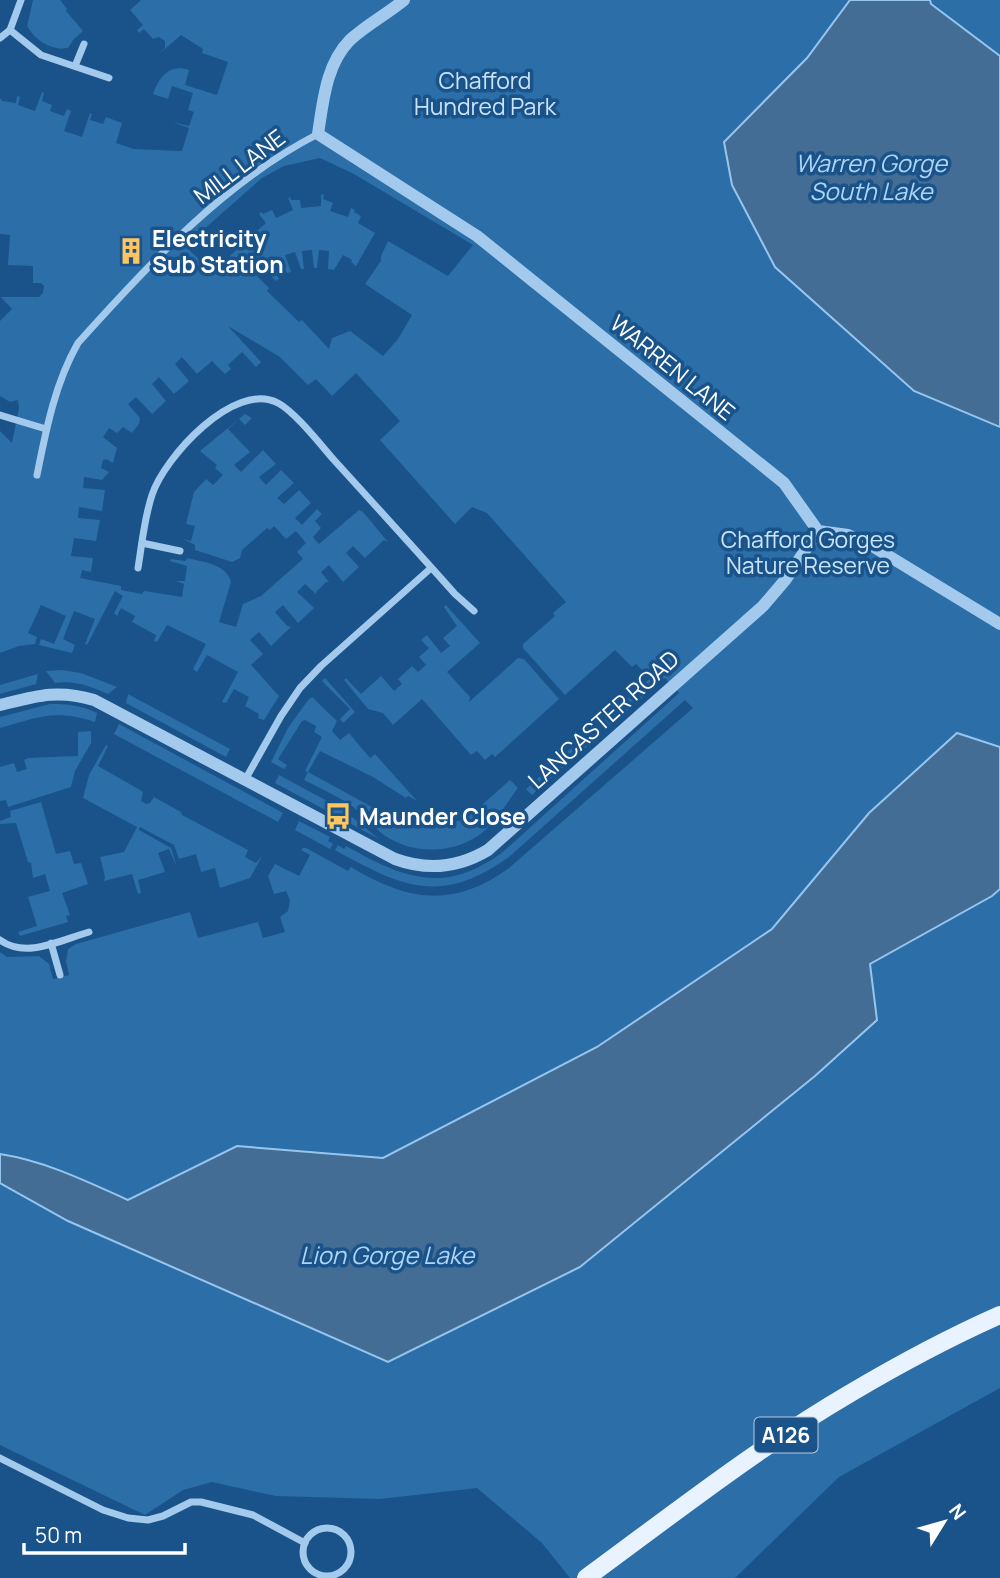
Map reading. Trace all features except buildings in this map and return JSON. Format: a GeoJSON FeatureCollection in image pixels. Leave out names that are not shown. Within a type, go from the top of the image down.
{"type":"FeatureCollection","features":[{"type":"Feature","properties":{"kind":"main road","name":"A126"},"geometry":{"type":"LineString","coordinates":[[586,1578],[748,1460],[847,1395],[954,1336],[1000,1315]]}},
{"type":"Feature","properties":{"kind":"street"},"geometry":{"type":"LineString","coordinates":[[0,38],[10,30],[21,0]]}},
{"type":"Feature","properties":{"kind":"street"},"geometry":{"type":"LineString","coordinates":[[318,134],[327,82],[337,57],[349,41],[404,0]]}},
{"type":"Feature","properties":{"kind":"street"},"geometry":{"type":"LineString","coordinates":[[10,30],[41,55],[109,78]]}},
{"type":"Feature","properties":{"kind":"street"},"geometry":{"type":"LineString","coordinates":[[75,66],[84,44]]}},
{"type":"Feature","properties":{"kind":"street","name":"MILL LANE"},"geometry":{"type":"LineString","coordinates":[[37,475],[46,429],[68,361],[78,343],[169,247],[240,185],[293,146],[318,134]]}},
{"type":"Feature","properties":{"kind":"street","name":"WARREN LANE"},"geometry":{"type":"LineString","coordinates":[[318,134],[477,236],[784,483],[818,531]]}},
{"type":"Feature","properties":{"kind":"street"},"geometry":{"type":"LineString","coordinates":[[138,568],[152,495],[164,470],[178,451],[230,408],[247,401],[266,398],[284,407],[316,439],[431,568],[474,611]]}},
{"type":"Feature","properties":{"kind":"street"},"geometry":{"type":"LineString","coordinates":[[0,415],[46,429]]}},
{"type":"Feature","properties":{"kind":"street"},"geometry":{"type":"LineString","coordinates":[[818,531],[848,536],[869,544],[1000,624]]}},
{"type":"Feature","properties":{"kind":"street","name":"LANCASTER ROAD"},"geometry":{"type":"LineString","coordinates":[[0,705],[44,694],[75,694],[94,700],[395,859],[413,866],[443,867],[471,860],[503,837],[762,606],[786,579],[818,531]]}},
{"type":"Feature","properties":{"kind":"street"},"geometry":{"type":"LineString","coordinates":[[142,543],[180,551]]}},
{"type":"Feature","properties":{"kind":"street"},"geometry":{"type":"LineString","coordinates":[[245,780],[300,688],[431,568]]}},
{"type":"Feature","properties":{"kind":"street"},"geometry":{"type":"LineString","coordinates":[[0,940],[10,947],[21,949],[89,932]]}},
{"type":"Feature","properties":{"kind":"street"},"geometry":{"type":"LineString","coordinates":[[51,943],[60,975]]}},
{"type":"Feature","properties":{"kind":"street"},"geometry":{"type":"LineString","coordinates":[[0,1458],[103,1510],[128,1518],[148,1520],[163,1516],[191,1502],[201,1502],[253,1515],[305,1543]]}},
{"type":"Feature","properties":{"kind":"street"},"geometry":{"type":"LineString","coordinates":[[321,1529],[336,1530],[348,1540],[351,1554],[349,1561],[345,1568],[332,1576],[318,1574],[304,1558],[305,1543],[309,1536],[321,1529]]}},
{"type":"Feature","properties":{"kind":"green space"},"geometry":{"type":"Polygon","coordinates":[[[33,0],[60,0],[67,9],[83,31],[68,48],[50,46],[30,31],[27,26],[33,0]]]}},
{"type":"Feature","properties":{"kind":"green space","name":"Chafford Gorges Nature Reserve"},"geometry":{"type":"Polygon","coordinates":[[[141,0],[850,0],[807,58],[914,391],[1000,427],[1000,747],[957,733],[869,813],[773,929],[597,1047],[383,1158],[237,1146],[128,1200],[49,1167],[0,1154],[0,952],[7,957],[39,956],[49,964],[53,979],[69,975],[66,961],[68,949],[76,944],[190,912],[198,938],[258,922],[263,938],[285,932],[280,917],[288,911],[290,900],[286,891],[274,894],[268,876],[275,864],[299,876],[310,855],[301,850],[303,848],[348,871],[351,867],[391,887],[411,893],[430,896],[469,890],[509,868],[693,708],[685,700],[509,857],[462,882],[421,886],[401,881],[381,874],[335,850],[338,845],[344,849],[346,846],[386,867],[424,877],[443,878],[483,865],[504,851],[679,693],[665,678],[609,727],[603,721],[658,671],[654,666],[646,674],[636,664],[632,667],[615,650],[565,695],[523,648],[523,644],[555,616],[553,613],[566,602],[487,513],[472,507],[455,524],[380,440],[400,421],[356,373],[332,396],[316,379],[308,385],[280,357],[228,326],[261,362],[256,367],[242,352],[228,365],[231,369],[225,374],[212,361],[197,374],[182,357],[175,364],[189,381],[174,394],[159,377],[152,384],[166,401],[152,414],[136,397],[128,404],[140,418],[139,424],[132,433],[123,427],[117,433],[109,428],[103,437],[117,448],[113,463],[103,460],[101,468],[109,472],[102,480],[84,477],[83,488],[105,490],[102,511],[79,507],[78,518],[100,520],[96,541],[74,538],[71,556],[93,558],[91,572],[82,570],[80,578],[121,586],[121,590],[142,594],[144,591],[182,597],[184,584],[176,581],[185,581],[187,566],[170,561],[171,559],[185,561],[188,558],[213,565],[225,571],[231,582],[219,622],[236,627],[243,604],[261,596],[303,559],[297,552],[306,543],[296,531],[286,539],[274,526],[270,530],[267,528],[242,550],[240,558],[232,562],[195,550],[195,545],[183,539],[191,541],[195,526],[186,524],[194,492],[206,479],[213,485],[223,475],[215,468],[217,465],[200,451],[245,414],[252,418],[245,425],[239,419],[228,429],[250,452],[234,465],[241,472],[263,450],[276,464],[259,477],[266,485],[281,470],[294,483],[277,498],[284,504],[299,490],[311,503],[295,518],[302,525],[317,509],[322,514],[315,521],[321,528],[313,537],[319,544],[359,510],[363,512],[388,542],[384,540],[365,558],[353,546],[346,553],[359,567],[343,582],[329,565],[321,572],[329,582],[316,594],[305,584],[297,592],[314,608],[298,623],[283,605],[275,612],[291,627],[271,646],[259,632],[250,640],[263,654],[251,665],[279,696],[264,720],[245,706],[249,697],[234,689],[226,703],[222,702],[238,672],[207,655],[197,672],[193,669],[206,644],[167,625],[157,642],[154,641],[156,635],[132,622],[135,616],[121,608],[117,616],[114,613],[123,596],[115,591],[87,645],[85,644],[95,619],[74,611],[63,639],[75,645],[72,653],[39,645],[41,639],[54,644],[66,616],[41,605],[28,633],[37,637],[35,644],[0,653],[0,431],[12,443],[19,408],[18,400],[10,402],[0,396],[0,321],[12,309],[1,297],[39,297],[44,286],[41,283],[33,283],[33,266],[8,265],[10,235],[0,234],[0,98],[2,101],[16,103],[17,96],[20,97],[18,105],[35,111],[42,92],[42,101],[52,105],[50,111],[64,116],[67,109],[71,111],[64,131],[82,137],[90,113],[90,120],[103,124],[106,117],[122,123],[116,143],[134,149],[182,151],[189,128],[172,122],[189,126],[194,112],[188,110],[193,93],[172,86],[168,99],[153,94],[155,88],[166,73],[182,68],[189,70],[185,85],[217,95],[228,62],[202,53],[203,49],[181,35],[158,55],[165,48],[165,41],[159,37],[153,39],[144,29],[139,33],[137,30],[143,25],[130,10],[141,0]],[[320,158],[284,166],[262,178],[185,246],[215,274],[241,245],[234,237],[245,231],[251,236],[266,223],[259,214],[261,212],[263,214],[272,210],[276,218],[293,210],[288,198],[290,197],[291,200],[300,200],[301,208],[321,206],[321,195],[324,194],[323,199],[333,203],[330,211],[348,217],[351,208],[355,210],[354,212],[361,216],[358,223],[375,233],[356,266],[343,255],[334,270],[328,269],[329,251],[319,250],[317,268],[314,268],[312,250],[302,251],[304,269],[301,269],[295,252],[285,255],[291,272],[287,273],[278,258],[270,263],[279,279],[276,281],[263,268],[256,275],[269,288],[267,291],[299,322],[302,320],[329,349],[332,338],[350,331],[383,356],[398,339],[412,315],[365,284],[381,261],[388,241],[448,276],[473,245],[354,174],[320,158]]]}},
{"type":"Feature","properties":{"kind":"green space"},"geometry":{"type":"Polygon","coordinates":[[[930,0],[1000,0],[1000,56],[931,4],[930,0]]]}},
{"type":"Feature","properties":{"kind":"green space"},"geometry":{"type":"Polygon","coordinates":[[[446,605],[480,643],[447,672],[470,697],[469,702],[518,658],[524,659],[559,699],[495,757],[492,754],[485,760],[477,751],[471,755],[422,699],[393,725],[383,713],[368,709],[344,680],[346,678],[361,694],[381,676],[394,691],[402,684],[398,679],[412,666],[418,672],[426,665],[419,657],[429,648],[421,640],[427,635],[441,653],[450,646],[443,638],[457,626],[444,607],[446,605]]]}},
{"type":"Feature","properties":{"kind":"green space"},"geometry":{"type":"Polygon","coordinates":[[[46,671],[81,673],[117,687],[108,694],[82,684],[55,683],[46,671]]]}},
{"type":"Feature","properties":{"kind":"green space"},"geometry":{"type":"Polygon","coordinates":[[[38,674],[36,684],[0,694],[0,685],[38,674]]]}},
{"type":"Feature","properties":{"kind":"green space"},"geometry":{"type":"Polygon","coordinates":[[[325,678],[355,712],[343,723],[340,719],[350,709],[322,681],[325,678]]]}},
{"type":"Feature","properties":{"kind":"green space"},"geometry":{"type":"Polygon","coordinates":[[[128,694],[230,749],[226,757],[126,703],[128,694]]]}},
{"type":"Feature","properties":{"kind":"green space"},"geometry":{"type":"Polygon","coordinates":[[[312,697],[337,721],[332,731],[340,740],[349,733],[370,758],[375,754],[417,801],[408,796],[406,798],[373,777],[320,751],[308,772],[305,771],[322,737],[314,732],[316,726],[305,720],[278,759],[287,765],[284,769],[271,762],[288,728],[312,697]]]}},
{"type":"Feature","properties":{"kind":"green space"},"geometry":{"type":"Polygon","coordinates":[[[50,704],[91,710],[97,713],[95,722],[58,715],[0,728],[0,717],[50,704]]]}},
{"type":"Feature","properties":{"kind":"green space"},"geometry":{"type":"Polygon","coordinates":[[[119,724],[283,813],[278,822],[114,734],[119,724]]]}},
{"type":"Feature","properties":{"kind":"green space"},"geometry":{"type":"Polygon","coordinates":[[[594,728],[600,735],[532,795],[526,789],[594,728]]]}},
{"type":"Feature","properties":{"kind":"green space"},"geometry":{"type":"Polygon","coordinates":[[[91,731],[91,743],[75,771],[71,787],[8,807],[6,800],[0,801],[0,767],[14,763],[17,772],[27,769],[24,760],[28,758],[78,756],[78,732],[91,731]]]}},
{"type":"Feature","properties":{"kind":"green space"},"geometry":{"type":"Polygon","coordinates":[[[106,745],[108,746],[98,766],[143,792],[141,801],[150,803],[154,797],[248,850],[245,857],[256,863],[262,856],[250,878],[220,888],[215,868],[201,872],[196,854],[179,859],[174,845],[140,827],[139,830],[171,848],[177,867],[169,849],[158,853],[165,872],[138,880],[141,893],[138,894],[132,874],[104,881],[100,857],[124,852],[137,827],[83,798],[89,775],[106,745]]]}},
{"type":"Feature","properties":{"kind":"green space"},"geometry":{"type":"Polygon","coordinates":[[[308,772],[412,827],[465,820],[510,780],[518,788],[496,819],[472,839],[443,849],[428,849],[398,843],[384,835],[352,806],[304,780],[308,772]]]}},
{"type":"Feature","properties":{"kind":"green space"},"geometry":{"type":"Polygon","coordinates":[[[279,775],[342,809],[379,839],[275,783],[279,775]]]}},
{"type":"Feature","properties":{"kind":"green space"},"geometry":{"type":"Polygon","coordinates":[[[41,802],[56,854],[70,851],[74,864],[81,863],[88,884],[62,893],[70,915],[66,916],[68,922],[20,936],[18,932],[37,926],[28,897],[50,891],[45,874],[33,878],[31,863],[28,862],[16,823],[0,824],[0,821],[11,817],[10,811],[41,802]]]}},
{"type":"Feature","properties":{"kind":"green space"},"geometry":{"type":"Polygon","coordinates":[[[299,821],[330,837],[328,841],[333,844],[330,849],[295,830],[299,821]]]}},
{"type":"Feature","properties":{"kind":"green space"},"geometry":{"type":"Polygon","coordinates":[[[1000,889],[1000,1388],[839,1477],[735,1578],[570,1578],[542,1543],[477,1488],[380,1499],[276,1496],[212,1482],[183,1490],[145,1515],[0,1445],[0,1183],[68,1221],[388,1362],[869,964],[1000,889]]]}},
{"type":"Feature","properties":{"kind":"water","name":"Warren Gorge South Lake"},"geometry":{"type":"Polygon","coordinates":[[[850,0],[930,0],[931,4],[1000,56],[1000,427],[914,391],[775,267],[732,185],[724,142],[807,58],[850,0]]]}},
{"type":"Feature","properties":{"kind":"water","name":"Lion Gorge Lake"},"geometry":{"type":"Polygon","coordinates":[[[957,733],[1000,747],[1000,889],[870,964],[877,1020],[815,1076],[580,1267],[388,1362],[68,1221],[0,1183],[0,1154],[49,1167],[128,1200],[237,1146],[383,1158],[597,1047],[772,929],[869,813],[957,733]]]}},
{"type":"Feature","properties":{"kind":"place","name":"Electricity Sub Station"},"geometry":{"type":"Point","coordinates":[131,251]}},
{"type":"Feature","properties":{"kind":"place","name":"Maunder Close"},"geometry":{"type":"Point","coordinates":[338,816]}},
{"type":"Feature","properties":{"kind":"park label","name":"Chafford Hundred Park"},"geometry":{"type":"Point","coordinates":[485,93]}}]}
